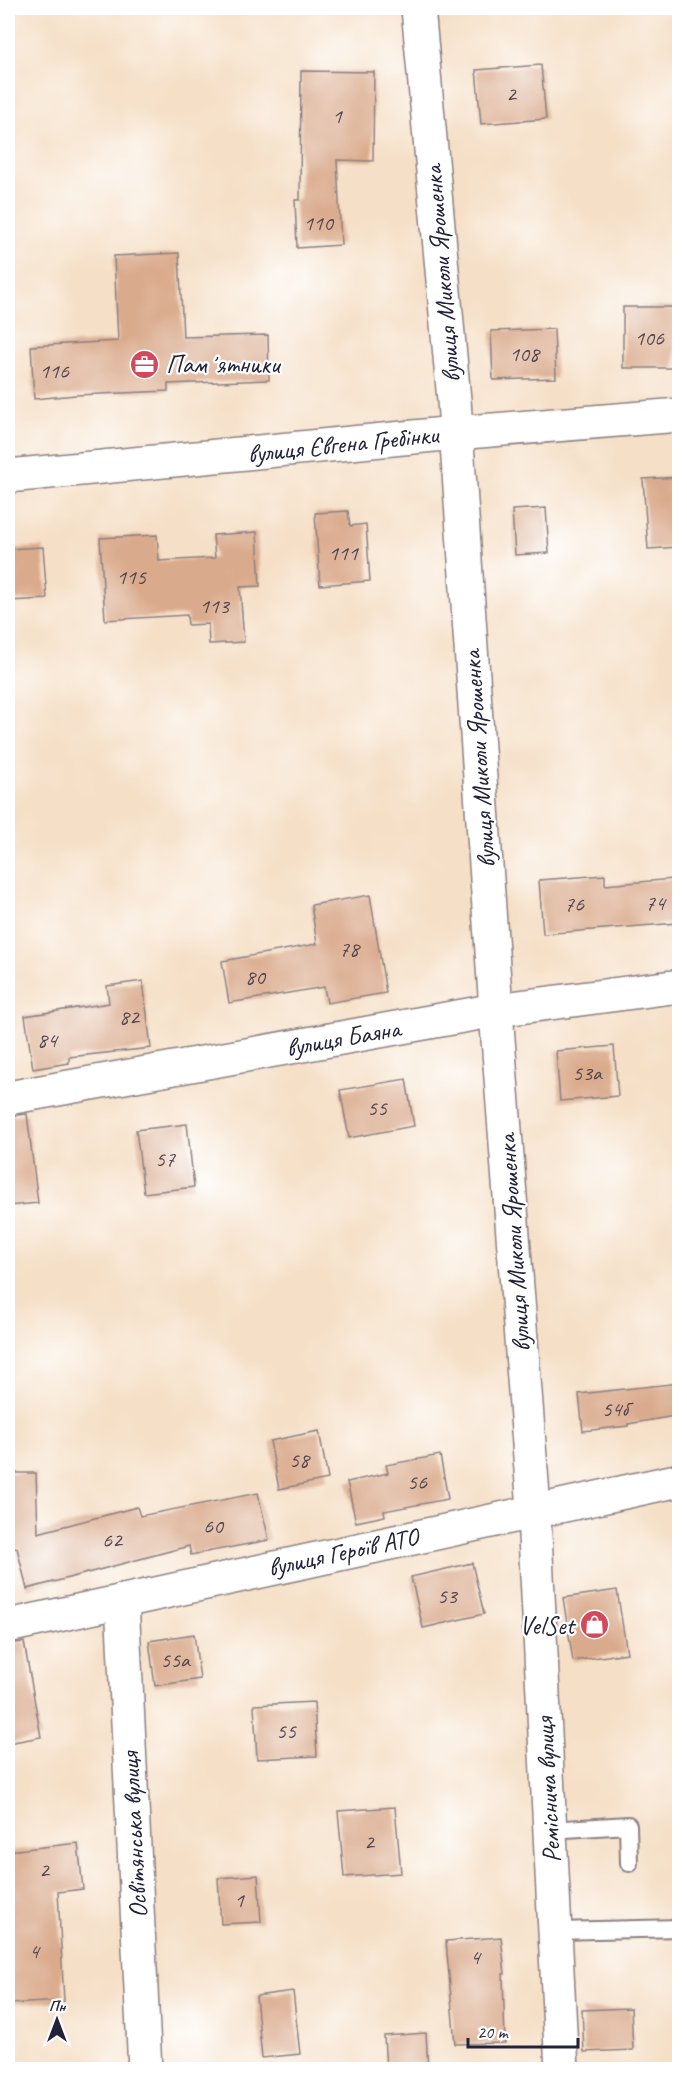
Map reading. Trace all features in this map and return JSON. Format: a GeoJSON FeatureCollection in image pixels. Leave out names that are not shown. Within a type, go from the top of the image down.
{"type":"FeatureCollection","features":[{"type":"Feature","properties":{"kind":"street","name":"вулиця Миколи Ярошенка"},"geometry":{"type":"LineString","coordinates":[[418,8],[455,433],[534,1510]]}},
{"type":"Feature","properties":{"kind":"street","name":"вулиця Євгена Гребінки"},"geometry":{"type":"LineString","coordinates":[[8,476],[455,433],[680,415]]}},
{"type":"Feature","properties":{"kind":"street","name":"вулиця Баяна"},"geometry":{"type":"LineString","coordinates":[[8,1098],[496,1010],[680,986]]}},
{"type":"Feature","properties":{"kind":"street","name":"вулиця Героїв АТО"},"geometry":{"type":"LineString","coordinates":[[8,1626],[680,1480]]}},
{"type":"Feature","properties":{"kind":"street","name":"Реміснича вулиця"},"geometry":{"type":"LineString","coordinates":[[534,1510],[562,2070]]}},
{"type":"Feature","properties":{"kind":"street","name":"Освітянська вулиця"},"geometry":{"type":"LineString","coordinates":[[123,1601],[145,2070]]}},
{"type":"Feature","properties":{"kind":"lane"},"geometry":{"type":"LineString","coordinates":[[550,1830],[628,1825],[629,1863]]}},
{"type":"Feature","properties":{"kind":"lane"},"geometry":{"type":"LineString","coordinates":[[556,1931],[680,1928]]}},
{"type":"Feature","properties":{"kind":"building"},"geometry":{"type":"Polygon","coordinates":[[[541,65],[546,119],[481,124],[476,70],[541,65]]]}},
{"type":"Feature","properties":{"kind":"building"},"geometry":{"type":"Polygon","coordinates":[[[301,71],[374,72],[373,161],[337,160],[341,245],[297,248],[295,200],[300,200],[301,71]]]}},
{"type":"Feature","properties":{"kind":"building"},"geometry":{"type":"Polygon","coordinates":[[[179,253],[183,337],[268,335],[269,380],[168,384],[168,391],[34,399],[31,346],[118,341],[114,256],[179,253]]]}},
{"type":"Feature","properties":{"kind":"building"},"geometry":{"type":"Polygon","coordinates":[[[623,307],[675,307],[675,368],[623,368],[623,307]]]}},
{"type":"Feature","properties":{"kind":"building"},"geometry":{"type":"Polygon","coordinates":[[[554,329],[556,378],[493,380],[491,331],[554,329]]]}},
{"type":"Feature","properties":{"kind":"building"},"geometry":{"type":"Polygon","coordinates":[[[680,477],[680,547],[648,549],[643,479],[680,477]]]}},
{"type":"Feature","properties":{"kind":"building"},"geometry":{"type":"Polygon","coordinates":[[[546,508],[549,553],[515,555],[512,510],[546,508]]]}},
{"type":"Feature","properties":{"kind":"building"},"geometry":{"type":"Polygon","coordinates":[[[348,511],[350,526],[366,524],[370,581],[320,585],[315,513],[348,511]]]}},
{"type":"Feature","properties":{"kind":"building"},"geometry":{"type":"Polygon","coordinates":[[[257,532],[260,586],[240,587],[244,642],[209,644],[208,624],[188,625],[187,615],[105,620],[100,538],[157,535],[159,561],[215,558],[213,535],[257,532]]]}},
{"type":"Feature","properties":{"kind":"building"},"geometry":{"type":"Polygon","coordinates":[[[43,547],[47,599],[8,601],[8,549],[43,547]]]}},
{"type":"Feature","properties":{"kind":"building"},"geometry":{"type":"Polygon","coordinates":[[[605,875],[605,885],[673,879],[677,923],[543,934],[539,880],[605,875]]]}},
{"type":"Feature","properties":{"kind":"building"},"geometry":{"type":"Polygon","coordinates":[[[370,895],[386,993],[327,1003],[324,987],[229,1003],[222,961],[317,944],[311,905],[370,895]]]}},
{"type":"Feature","properties":{"kind":"building"},"geometry":{"type":"Polygon","coordinates":[[[143,981],[151,1048],[69,1057],[69,1063],[33,1069],[25,1016],[109,1003],[107,986],[143,981]]]}},
{"type":"Feature","properties":{"kind":"building"},"geometry":{"type":"Polygon","coordinates":[[[614,1046],[618,1096],[560,1101],[556,1051],[614,1046]]]}},
{"type":"Feature","properties":{"kind":"building"},"geometry":{"type":"Polygon","coordinates":[[[406,1079],[414,1126],[349,1138],[340,1090],[406,1079]]]}},
{"type":"Feature","properties":{"kind":"building"},"geometry":{"type":"Polygon","coordinates":[[[27,1114],[38,1203],[8,1206],[8,1116],[27,1114]]]}},
{"type":"Feature","properties":{"kind":"building"},"geometry":{"type":"Polygon","coordinates":[[[187,1124],[194,1187],[144,1193],[136,1130],[187,1124]]]}},
{"type":"Feature","properties":{"kind":"building"},"geometry":{"type":"Polygon","coordinates":[[[680,1383],[680,1415],[628,1424],[628,1426],[583,1431],[579,1394],[680,1383]]]}},
{"type":"Feature","properties":{"kind":"building"},"geometry":{"type":"Polygon","coordinates":[[[319,1431],[328,1479],[279,1489],[270,1441],[319,1431]]]}},
{"type":"Feature","properties":{"kind":"building"},"geometry":{"type":"Polygon","coordinates":[[[440,1455],[448,1499],[384,1511],[385,1516],[356,1522],[347,1482],[388,1473],[386,1465],[440,1455]]]}},
{"type":"Feature","properties":{"kind":"building"},"geometry":{"type":"Polygon","coordinates":[[[8,1473],[36,1473],[38,1533],[137,1507],[140,1516],[258,1493],[269,1540],[191,1555],[189,1546],[27,1589],[17,1548],[8,1549],[8,1473]]]}},
{"type":"Feature","properties":{"kind":"building"},"geometry":{"type":"Polygon","coordinates":[[[472,1563],[484,1614],[423,1628],[411,1577],[472,1563]]]}},
{"type":"Feature","properties":{"kind":"building","name":"VelSet"},"geometry":{"type":"Polygon","coordinates":[[[617,1590],[627,1653],[573,1661],[563,1598],[617,1590]]]}},
{"type":"Feature","properties":{"kind":"building"},"geometry":{"type":"Polygon","coordinates":[[[194,1634],[200,1679],[155,1686],[149,1641],[194,1634]]]}},
{"type":"Feature","properties":{"kind":"building"},"geometry":{"type":"Polygon","coordinates":[[[24,1642],[41,1737],[8,1743],[8,1644],[24,1642]]]}},
{"type":"Feature","properties":{"kind":"building"},"geometry":{"type":"Polygon","coordinates":[[[314,1702],[317,1756],[257,1759],[254,1705],[314,1702]]]}},
{"type":"Feature","properties":{"kind":"building"},"geometry":{"type":"Polygon","coordinates":[[[395,1807],[401,1873],[344,1877],[338,1811],[395,1807]]]}},
{"type":"Feature","properties":{"kind":"building"},"geometry":{"type":"Polygon","coordinates":[[[78,1843],[83,1889],[58,1892],[64,2001],[9,2004],[8,1851],[78,1843]]]}},
{"type":"Feature","properties":{"kind":"building"},"geometry":{"type":"Polygon","coordinates":[[[258,1875],[261,1922],[221,1924],[218,1878],[258,1875]]]}},
{"type":"Feature","properties":{"kind":"building"},"geometry":{"type":"Polygon","coordinates":[[[501,1937],[505,1974],[503,1974],[505,2043],[455,2044],[446,1941],[501,1937]]]}},
{"type":"Feature","properties":{"kind":"building"},"geometry":{"type":"Polygon","coordinates":[[[293,1991],[300,2054],[262,2058],[256,1996],[293,1991]]]}},
{"type":"Feature","properties":{"kind":"building"},"geometry":{"type":"Polygon","coordinates":[[[631,2008],[633,2050],[584,2052],[582,2010],[631,2008]]]}},
{"type":"Feature","properties":{"kind":"building"},"geometry":{"type":"Polygon","coordinates":[[[426,2033],[428,2070],[386,2070],[384,2036],[426,2033]]]}},
{"type":"Feature","properties":{"kind":"place","name":"Памʼятники"},"geometry":{"type":"Point","coordinates":[145,364]}},
{"type":"Feature","properties":{"kind":"place","name":"VelSet"},"geometry":{"type":"Point","coordinates":[595,1625]}}]}
